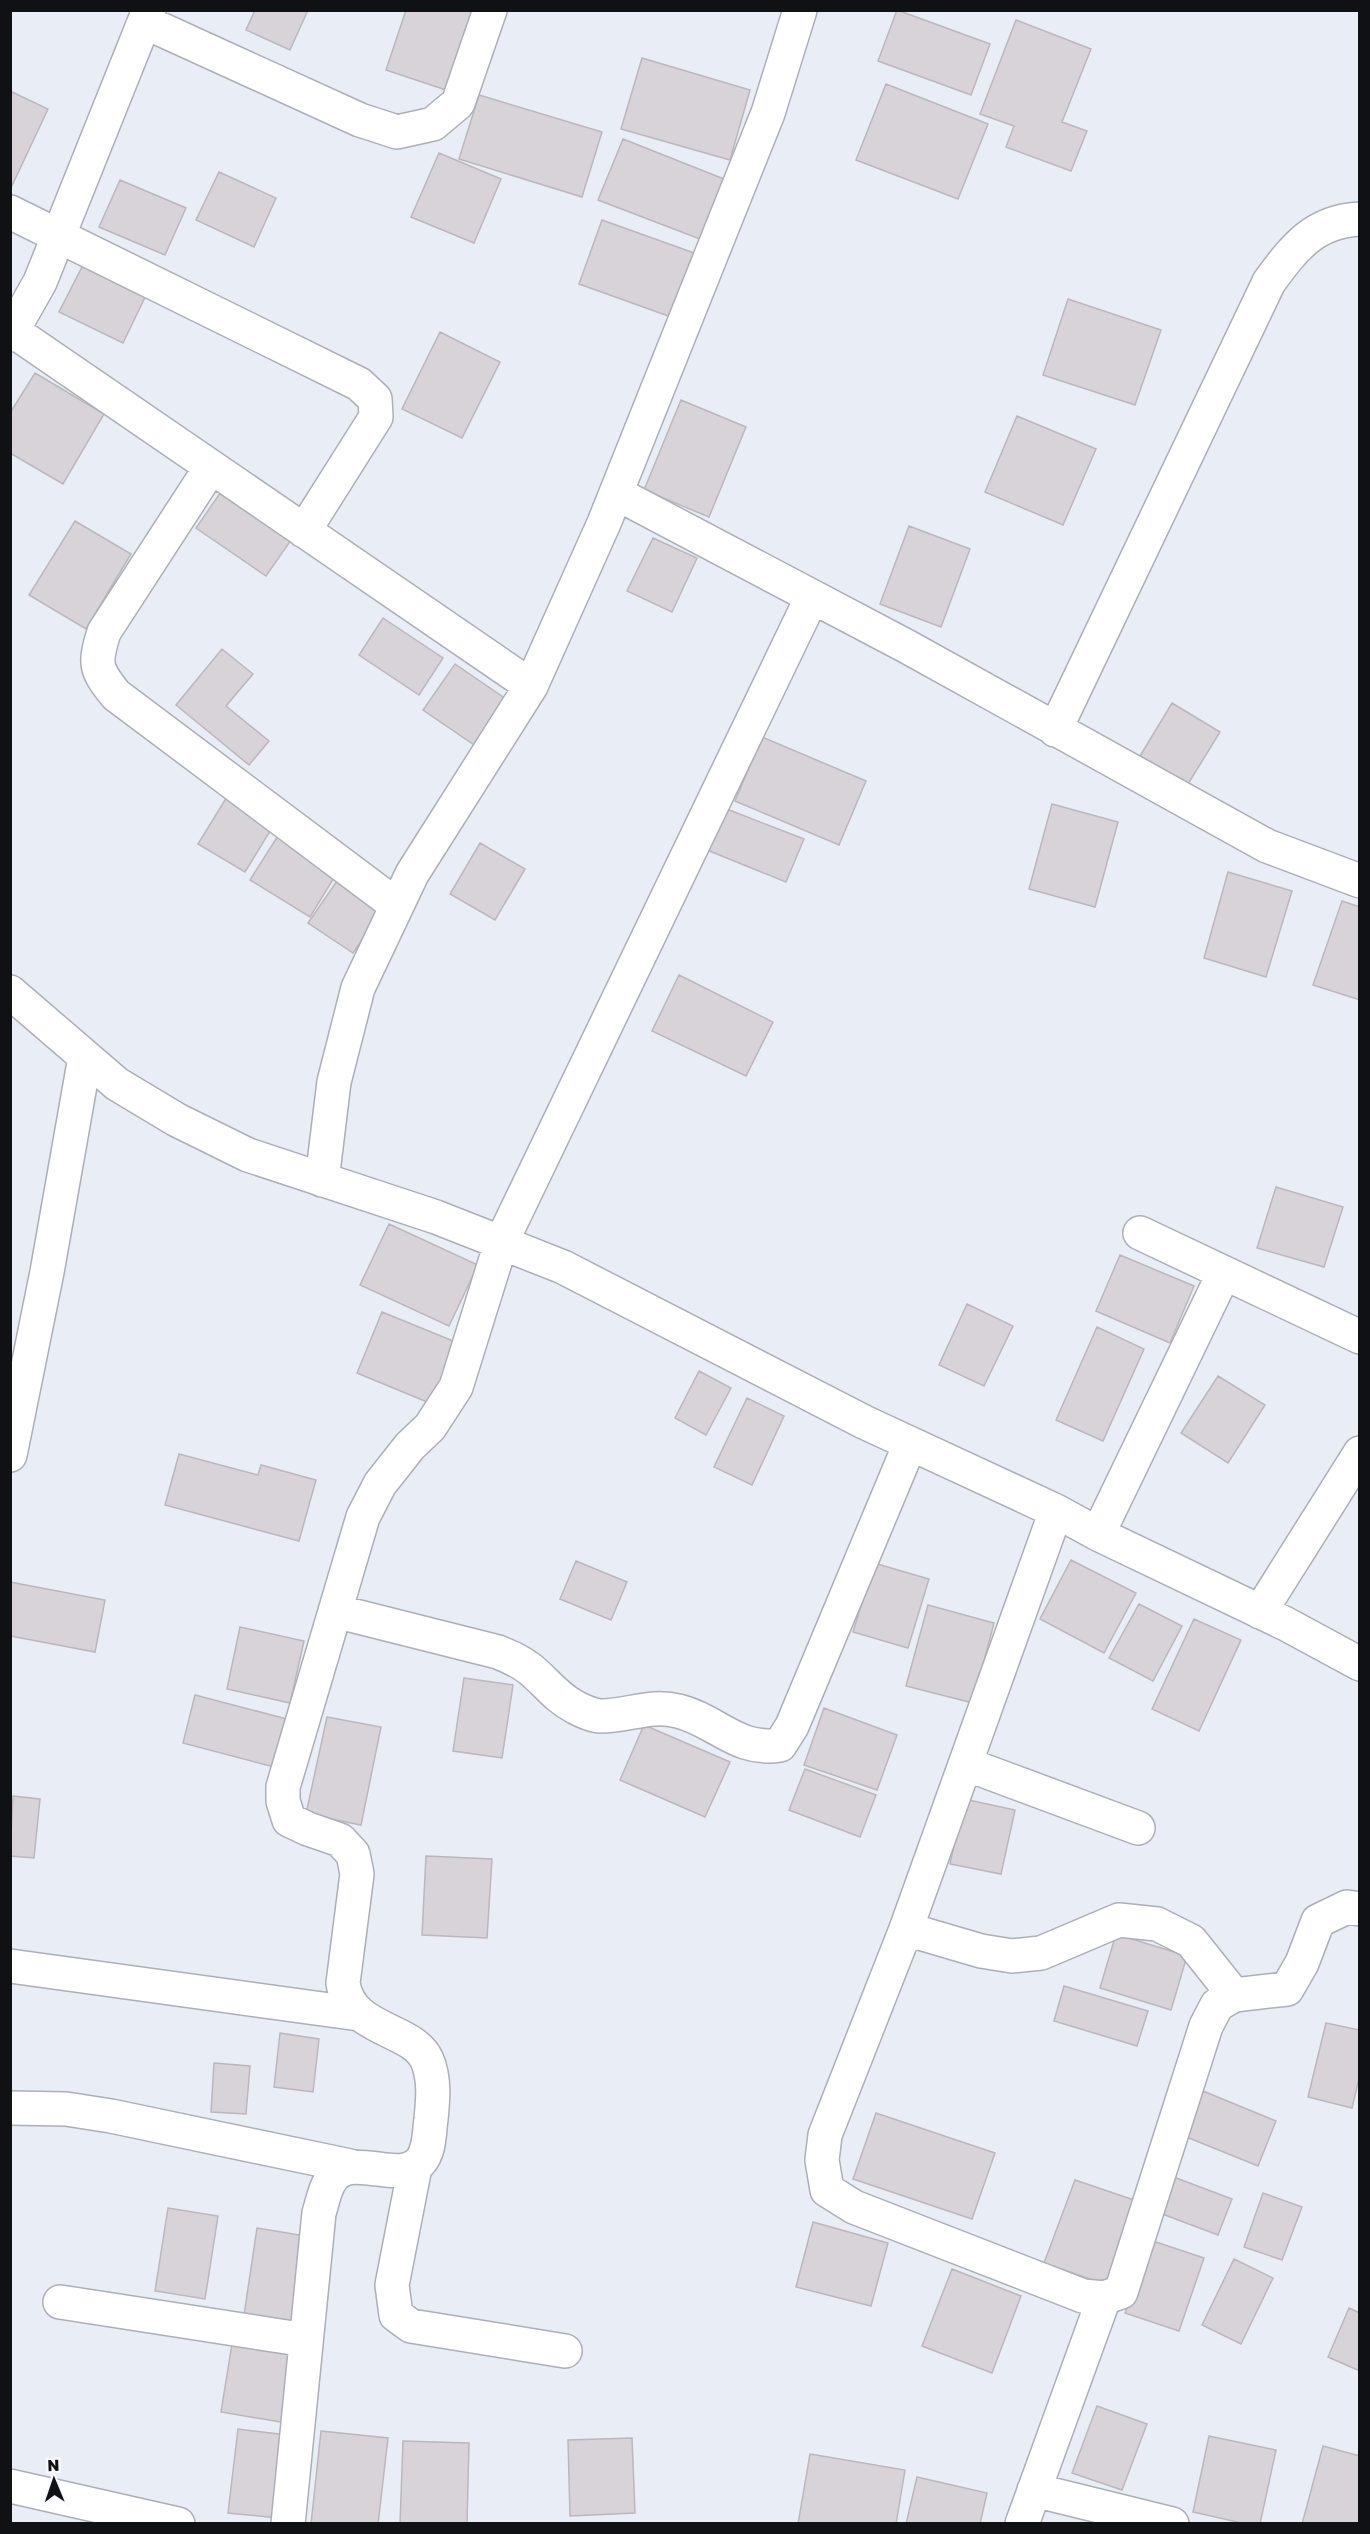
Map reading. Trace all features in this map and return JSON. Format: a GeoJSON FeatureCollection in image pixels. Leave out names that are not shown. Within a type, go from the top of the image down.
{"type":"FeatureCollection","features":[{"type":"Feature","properties":{"kind":"street"},"geometry":{"type":"LineString","coordinates":[[490,10],[459,104],[433,124],[397,132],[360,120],[147,16],[40,282],[12,333],[531,686]]}},
{"type":"Feature","properties":{"kind":"street"},"geometry":{"type":"LineString","coordinates":[[322,1180],[334,1082],[358,988],[412,874],[531,686],[616,493],[768,114],[800,10]]}},
{"type":"Feature","properties":{"kind":"street"},"geometry":{"type":"LineString","coordinates":[[10,212],[359,384],[375,399],[376,417],[304,531]]}},
{"type":"Feature","properties":{"kind":"street"},"geometry":{"type":"LineString","coordinates":[[1055,730],[1269,282],[1290,254],[1311,234],[1339,220],[1359,219]]}},
{"type":"Feature","properties":{"kind":"street"},"geometry":{"type":"LineString","coordinates":[[211,467],[104,632],[97,655],[100,674],[116,695],[396,905]]}},
{"type":"Feature","properties":{"kind":"street"},"geometry":{"type":"LineString","coordinates":[[616,493],[906,646],[1267,846],[1359,881]]}},
{"type":"Feature","properties":{"kind":"street"},"geometry":{"type":"LineString","coordinates":[[10,2108],[66,2109],[111,2116],[351,2166],[396,2171],[415,2167],[427,2155],[433,2099],[432,2075],[426,2057],[413,2045],[359,2014],[345,1997],[343,1983],[357,1874],[353,1854],[340,1840],[289,1820],[283,1801],[284,1787],[363,1517],[380,1484],[410,1446],[430,1427],[456,1387],[501,1244],[812,597]]}},
{"type":"Feature","properties":{"kind":"street"},"geometry":{"type":"LineString","coordinates":[[10,992],[117,1084],[177,1120],[248,1155],[436,1217],[563,1267],[910,1444],[1056,1511],[1359,1664]]}},
{"type":"Feature","properties":{"kind":"street"},"geometry":{"type":"LineString","coordinates":[[10,1455],[47,1272],[85,1057]]}},
{"type":"Feature","properties":{"kind":"street"},"geometry":{"type":"LineString","coordinates":[[1140,1233],[1359,1337]]}},
{"type":"Feature","properties":{"kind":"street"},"geometry":{"type":"LineString","coordinates":[[1098,1534],[1224,1273]]}},
{"type":"Feature","properties":{"kind":"street"},"geometry":{"type":"LineString","coordinates":[[335,1611],[498,1652],[516,1659],[531,1670],[551,1692],[575,1707],[600,1717],[655,1707],[680,1711],[742,1742],[764,1747],[780,1744],[792,1726],[910,1444]]}},
{"type":"Feature","properties":{"kind":"street"},"geometry":{"type":"LineString","coordinates":[[1260,1612],[1359,1453]]}},
{"type":"Feature","properties":{"kind":"street"},"geometry":{"type":"LineString","coordinates":[[1056,1511],[906,1929],[825,2135],[822,2160],[827,2190],[854,2207],[1083,2296],[1104,2298],[1121,2292],[1206,2026],[1218,2005],[1234,1995],[1287,1989],[1302,1963],[1318,1921],[1347,1907],[1359,1910]]}},
{"type":"Feature","properties":{"kind":"street"},"geometry":{"type":"LineString","coordinates":[[966,1764],[1138,1828]]}},
{"type":"Feature","properties":{"kind":"street"},"geometry":{"type":"LineString","coordinates":[[906,1929],[981,1951],[1012,1956],[1041,1953],[1119,1920],[1157,1924],[1191,1941],[1234,1995]]}},
{"type":"Feature","properties":{"kind":"street"},"geometry":{"type":"LineString","coordinates":[[10,1966],[359,2014]]}},
{"type":"Feature","properties":{"kind":"street"},"geometry":{"type":"LineString","coordinates":[[288,2523],[319,2214],[329,2182],[336,2174],[351,2166]]}},
{"type":"Feature","properties":{"kind":"street"},"geometry":{"type":"LineString","coordinates":[[415,2167],[392,2284],[396,2315],[411,2326],[565,2351]]}},
{"type":"Feature","properties":{"kind":"street"},"geometry":{"type":"LineString","coordinates":[[1022,2523],[1104,2298]]}},
{"type":"Feature","properties":{"kind":"street"},"geometry":{"type":"LineString","coordinates":[[60,2302],[306,2340]]}},
{"type":"Feature","properties":{"kind":"street"},"geometry":{"type":"LineString","coordinates":[[10,2486],[178,2523]]}},
{"type":"Feature","properties":{"kind":"street"},"geometry":{"type":"LineString","coordinates":[[1034,2490],[1172,2523]]}},
{"type":"Feature","properties":{"kind":"building"},"geometry":{"type":"Polygon","coordinates":[[[255,10],[308,10],[290,50],[246,30],[255,10]]]}},
{"type":"Feature","properties":{"kind":"building"},"geometry":{"type":"Polygon","coordinates":[[[406,10],[473,11],[446,90],[386,70],[406,10]]]}},
{"type":"Feature","properties":{"kind":"building"},"geometry":{"type":"Polygon","coordinates":[[[897,10],[990,44],[971,95],[878,61],[897,10]]]}},
{"type":"Feature","properties":{"kind":"building"},"geometry":{"type":"Polygon","coordinates":[[[1016,20],[1091,49],[1062,122],[1087,131],[1071,171],[1006,147],[1014,126],[980,114],[1016,20]]]}},
{"type":"Feature","properties":{"kind":"building"},"geometry":{"type":"Polygon","coordinates":[[[642,58],[750,90],[730,160],[621,129],[642,58]]]}},
{"type":"Feature","properties":{"kind":"building"},"geometry":{"type":"Polygon","coordinates":[[[886,84],[988,124],[958,199],[856,160],[886,84]]]}},
{"type":"Feature","properties":{"kind":"building"},"geometry":{"type":"Polygon","coordinates":[[[10,91],[48,109],[10,190],[10,91]]]}},
{"type":"Feature","properties":{"kind":"building"},"geometry":{"type":"Polygon","coordinates":[[[479,95],[602,132],[582,197],[459,159],[479,95]]]}},
{"type":"Feature","properties":{"kind":"building"},"geometry":{"type":"Polygon","coordinates":[[[623,139],[724,179],[700,239],[598,200],[623,139]]]}},
{"type":"Feature","properties":{"kind":"building"},"geometry":{"type":"Polygon","coordinates":[[[439,153],[501,179],[474,243],[411,217],[439,153]]]}},
{"type":"Feature","properties":{"kind":"building"},"geometry":{"type":"Polygon","coordinates":[[[219,172],[276,198],[254,247],[196,220],[219,172]]]}},
{"type":"Feature","properties":{"kind":"building"},"geometry":{"type":"Polygon","coordinates":[[[120,180],[186,208],[165,255],[99,227],[120,180]]]}},
{"type":"Feature","properties":{"kind":"building"},"geometry":{"type":"Polygon","coordinates":[[[602,220],[697,254],[674,318],[579,284],[602,220]]]}},
{"type":"Feature","properties":{"kind":"building"},"geometry":{"type":"Polygon","coordinates":[[[85,261],[148,291],[123,343],[59,312],[85,261]]]}},
{"type":"Feature","properties":{"kind":"building"},"geometry":{"type":"Polygon","coordinates":[[[1068,299],[1161,330],[1135,405],[1043,375],[1068,299]]]}},
{"type":"Feature","properties":{"kind":"building"},"geometry":{"type":"Polygon","coordinates":[[[440,332],[500,362],[462,438],[402,409],[440,332]]]}},
{"type":"Feature","properties":{"kind":"building"},"geometry":{"type":"Polygon","coordinates":[[[35,373],[104,414],[63,484],[10,453],[10,413],[35,373]]]}},
{"type":"Feature","properties":{"kind":"building"},"geometry":{"type":"Polygon","coordinates":[[[681,400],[746,427],[709,517],[644,490],[681,400]]]}},
{"type":"Feature","properties":{"kind":"building"},"geometry":{"type":"Polygon","coordinates":[[[1017,416],[1096,449],[1063,525],[985,492],[1017,416]]]}},
{"type":"Feature","properties":{"kind":"building"},"geometry":{"type":"Polygon","coordinates":[[[225,486],[296,533],[266,576],[196,528],[225,486]]]}},
{"type":"Feature","properties":{"kind":"building"},"geometry":{"type":"Polygon","coordinates":[[[75,521],[131,554],[86,629],[29,595],[75,521]]]}},
{"type":"Feature","properties":{"kind":"building"},"geometry":{"type":"Polygon","coordinates":[[[909,526],[970,549],[941,627],[880,604],[909,526]]]}},
{"type":"Feature","properties":{"kind":"building"},"geometry":{"type":"Polygon","coordinates":[[[653,538],[697,558],[672,612],[627,591],[653,538]]]}},
{"type":"Feature","properties":{"kind":"building"},"geometry":{"type":"Polygon","coordinates":[[[383,618],[443,658],[419,695],[359,655],[383,618]]]}},
{"type":"Feature","properties":{"kind":"building"},"geometry":{"type":"Polygon","coordinates":[[[222,649],[253,674],[226,706],[269,741],[249,765],[176,705],[222,649]]]}},
{"type":"Feature","properties":{"kind":"building"},"geometry":{"type":"Polygon","coordinates":[[[455,664],[515,705],[483,751],[423,710],[455,664]]]}},
{"type":"Feature","properties":{"kind":"building"},"geometry":{"type":"Polygon","coordinates":[[[1172,703],[1220,732],[1188,784],[1140,756],[1172,703]]]}},
{"type":"Feature","properties":{"kind":"building"},"geometry":{"type":"Polygon","coordinates":[[[762,737],[866,781],[839,845],[735,801],[762,737]]]}},
{"type":"Feature","properties":{"kind":"building"},"geometry":{"type":"Polygon","coordinates":[[[228,795],[275,823],[245,872],[198,844],[228,795]]]}},
{"type":"Feature","properties":{"kind":"building"},"geometry":{"type":"Polygon","coordinates":[[[1052,804],[1118,822],[1095,907],[1029,889],[1052,804]]]}},
{"type":"Feature","properties":{"kind":"building"},"geometry":{"type":"Polygon","coordinates":[[[719,806],[804,839],[786,882],[702,848],[719,806]]]}},
{"type":"Feature","properties":{"kind":"building"},"geometry":{"type":"Polygon","coordinates":[[[281,831],[340,868],[310,917],[250,880],[281,831]]]}},
{"type":"Feature","properties":{"kind":"building"},"geometry":{"type":"Polygon","coordinates":[[[480,843],[525,869],[495,920],[450,894],[480,843]]]}},
{"type":"Feature","properties":{"kind":"building"},"geometry":{"type":"Polygon","coordinates":[[[1228,872],[1292,891],[1266,977],[1204,958],[1228,872]]]}},
{"type":"Feature","properties":{"kind":"building"},"geometry":{"type":"Polygon","coordinates":[[[339,878],[384,908],[353,953],[308,923],[339,878]]]}},
{"type":"Feature","properties":{"kind":"building"},"geometry":{"type":"Polygon","coordinates":[[[1342,901],[1360,907],[1360,1000],[1313,985],[1342,901]]]}},
{"type":"Feature","properties":{"kind":"building"},"geometry":{"type":"Polygon","coordinates":[[[679,975],[773,1022],[746,1076],[652,1031],[679,975]]]}},
{"type":"Feature","properties":{"kind":"building"},"geometry":{"type":"Polygon","coordinates":[[[1276,1187],[1343,1207],[1324,1267],[1257,1248],[1276,1187]]]}},
{"type":"Feature","properties":{"kind":"building"},"geometry":{"type":"Polygon","coordinates":[[[389,1224],[478,1265],[449,1326],[360,1285],[389,1224]]]}},
{"type":"Feature","properties":{"kind":"building"},"geometry":{"type":"Polygon","coordinates":[[[1120,1255],[1194,1286],[1170,1343],[1096,1311],[1120,1255]]]}},
{"type":"Feature","properties":{"kind":"building"},"geometry":{"type":"Polygon","coordinates":[[[967,1304],[1013,1326],[984,1386],[939,1365],[967,1304]]]}},
{"type":"Feature","properties":{"kind":"building"},"geometry":{"type":"Polygon","coordinates":[[[382,1312],[458,1343],[432,1404],[357,1373],[382,1312]]]}},
{"type":"Feature","properties":{"kind":"building"},"geometry":{"type":"Polygon","coordinates":[[[1097,1327],[1144,1349],[1103,1441],[1056,1420],[1097,1327]]]}},
{"type":"Feature","properties":{"kind":"building"},"geometry":{"type":"Polygon","coordinates":[[[699,1371],[731,1388],[706,1435],[675,1418],[699,1371]]]}},
{"type":"Feature","properties":{"kind":"building"},"geometry":{"type":"Polygon","coordinates":[[[1218,1376],[1265,1405],[1228,1463],[1181,1433],[1218,1376]]]}},
{"type":"Feature","properties":{"kind":"building"},"geometry":{"type":"Polygon","coordinates":[[[747,1398],[784,1416],[752,1485],[714,1467],[747,1398]]]}},
{"type":"Feature","properties":{"kind":"building"},"geometry":{"type":"Polygon","coordinates":[[[179,1454],[258,1475],[261,1465],[316,1480],[299,1541],[165,1505],[179,1454]]]}},
{"type":"Feature","properties":{"kind":"building"},"geometry":{"type":"Polygon","coordinates":[[[1071,1560],[1136,1593],[1104,1653],[1040,1619],[1071,1560]]]}},
{"type":"Feature","properties":{"kind":"building"},"geometry":{"type":"Polygon","coordinates":[[[576,1561],[627,1582],[611,1620],[560,1599],[576,1561]]]}},
{"type":"Feature","properties":{"kind":"building"},"geometry":{"type":"Polygon","coordinates":[[[874,1563],[929,1579],[908,1648],[853,1632],[874,1563]]]}},
{"type":"Feature","properties":{"kind":"building"},"geometry":{"type":"Polygon","coordinates":[[[10,1582],[105,1600],[95,1652],[10,1636],[10,1582]]]}},
{"type":"Feature","properties":{"kind":"building"},"geometry":{"type":"Polygon","coordinates":[[[1139,1604],[1182,1626],[1153,1681],[1109,1658],[1139,1604]]]}},
{"type":"Feature","properties":{"kind":"building"},"geometry":{"type":"Polygon","coordinates":[[[928,1605],[994,1623],[973,1703],[906,1686],[928,1605]]]}},
{"type":"Feature","properties":{"kind":"building"},"geometry":{"type":"Polygon","coordinates":[[[1194,1619],[1241,1640],[1199,1731],[1152,1709],[1194,1619]]]}},
{"type":"Feature","properties":{"kind":"building"},"geometry":{"type":"Polygon","coordinates":[[[240,1627],[304,1641],[290,1703],[227,1689],[240,1627]]]}},
{"type":"Feature","properties":{"kind":"building"},"geometry":{"type":"Polygon","coordinates":[[[464,1678],[513,1685],[502,1758],[453,1751],[464,1678]]]}},
{"type":"Feature","properties":{"kind":"building"},"geometry":{"type":"Polygon","coordinates":[[[195,1695],[287,1719],[274,1767],[183,1743],[195,1695]]]}},
{"type":"Feature","properties":{"kind":"building"},"geometry":{"type":"Polygon","coordinates":[[[824,1708],[897,1735],[877,1790],[804,1765],[824,1708]]]}},
{"type":"Feature","properties":{"kind":"building"},"geometry":{"type":"Polygon","coordinates":[[[327,1717],[381,1727],[361,1825],[306,1814],[327,1717]]]}},
{"type":"Feature","properties":{"kind":"building"},"geometry":{"type":"Polygon","coordinates":[[[644,1725],[730,1762],[705,1817],[620,1780],[644,1725]]]}},
{"type":"Feature","properties":{"kind":"building"},"geometry":{"type":"Polygon","coordinates":[[[805,1769],[876,1795],[860,1837],[789,1810],[805,1769]]]}},
{"type":"Feature","properties":{"kind":"building"},"geometry":{"type":"Polygon","coordinates":[[[13,1796],[40,1799],[34,1858],[10,1856],[13,1796]]]}},
{"type":"Feature","properties":{"kind":"building"},"geometry":{"type":"Polygon","coordinates":[[[964,1799],[1015,1810],[1001,1874],[950,1864],[964,1799]]]}},
{"type":"Feature","properties":{"kind":"building"},"geometry":{"type":"Polygon","coordinates":[[[426,1856],[492,1859],[487,1938],[422,1935],[426,1856]]]}},
{"type":"Feature","properties":{"kind":"building"},"geometry":{"type":"Polygon","coordinates":[[[1116,1934],[1187,1956],[1171,2010],[1100,1988],[1116,1934]]]}},
{"type":"Feature","properties":{"kind":"building"},"geometry":{"type":"Polygon","coordinates":[[[1064,1986],[1148,2011],[1137,2046],[1054,2021],[1064,1986]]]}},
{"type":"Feature","properties":{"kind":"building"},"geometry":{"type":"Polygon","coordinates":[[[1326,2023],[1360,2030],[1360,2074],[1352,2108],[1308,2097],[1326,2023]]]}},
{"type":"Feature","properties":{"kind":"building"},"geometry":{"type":"Polygon","coordinates":[[[280,2033],[319,2039],[313,2092],[274,2087],[280,2033]]]}},
{"type":"Feature","properties":{"kind":"building"},"geometry":{"type":"Polygon","coordinates":[[[214,2063],[250,2066],[246,2114],[211,2112],[214,2063]]]}},
{"type":"Feature","properties":{"kind":"building"},"geometry":{"type":"Polygon","coordinates":[[[1203,2091],[1276,2121],[1258,2166],[1184,2136],[1203,2091]]]}},
{"type":"Feature","properties":{"kind":"building"},"geometry":{"type":"Polygon","coordinates":[[[876,2113],[995,2153],[972,2219],[853,2179],[876,2113]]]}},
{"type":"Feature","properties":{"kind":"building"},"geometry":{"type":"Polygon","coordinates":[[[1171,2176],[1232,2199],[1218,2235],[1157,2212],[1171,2176]]]}},
{"type":"Feature","properties":{"kind":"building"},"geometry":{"type":"Polygon","coordinates":[[[1075,2180],[1137,2201],[1107,2285],[1044,2263],[1075,2180]]]}},
{"type":"Feature","properties":{"kind":"building"},"geometry":{"type":"Polygon","coordinates":[[[1263,2193],[1302,2207],[1282,2260],[1244,2247],[1263,2193]]]}},
{"type":"Feature","properties":{"kind":"building"},"geometry":{"type":"Polygon","coordinates":[[[168,2208],[218,2216],[205,2299],[155,2291],[168,2208]]]}},
{"type":"Feature","properties":{"kind":"building"},"geometry":{"type":"Polygon","coordinates":[[[813,2222],[888,2243],[871,2306],[796,2287],[813,2222]]]}},
{"type":"Feature","properties":{"kind":"building"},"geometry":{"type":"Polygon","coordinates":[[[257,2228],[312,2237],[298,2323],[244,2315],[257,2228]]]}},
{"type":"Feature","properties":{"kind":"building"},"geometry":{"type":"Polygon","coordinates":[[[1150,2240],[1204,2258],[1179,2331],[1125,2313],[1150,2240]]]}},
{"type":"Feature","properties":{"kind":"building"},"geometry":{"type":"Polygon","coordinates":[[[1234,2259],[1273,2278],[1241,2344],[1202,2325],[1234,2259]]]}},
{"type":"Feature","properties":{"kind":"building"},"geometry":{"type":"Polygon","coordinates":[[[952,2269],[1021,2296],[992,2373],[922,2346],[952,2269]]]}},
{"type":"Feature","properties":{"kind":"building"},"geometry":{"type":"Polygon","coordinates":[[[1349,2308],[1360,2313],[1360,2371],[1328,2357],[1349,2308]]]}},
{"type":"Feature","properties":{"kind":"building"},"geometry":{"type":"Polygon","coordinates":[[[232,2344],[303,2355],[292,2424],[221,2412],[232,2344]]]}},
{"type":"Feature","properties":{"kind":"building"},"geometry":{"type":"Polygon","coordinates":[[[1097,2406],[1147,2424],[1122,2490],[1072,2473],[1097,2406]]]}},
{"type":"Feature","properties":{"kind":"building"},"geometry":{"type":"Polygon","coordinates":[[[238,2429],[287,2435],[278,2518],[228,2513],[238,2429]]]}},
{"type":"Feature","properties":{"kind":"building"},"geometry":{"type":"Polygon","coordinates":[[[321,2431],[388,2438],[378,2524],[311,2524],[321,2431]]]}},
{"type":"Feature","properties":{"kind":"building"},"geometry":{"type":"Polygon","coordinates":[[[1209,2436],[1276,2450],[1260,2524],[1246,2524],[1193,2512],[1209,2436]]]}},
{"type":"Feature","properties":{"kind":"building"},"geometry":{"type":"Polygon","coordinates":[[[632,2438],[635,2513],[570,2516],[568,2440],[632,2438]]]}},
{"type":"Feature","properties":{"kind":"building"},"geometry":{"type":"Polygon","coordinates":[[[403,2441],[469,2443],[467,2524],[400,2524],[403,2441]]]}},
{"type":"Feature","properties":{"kind":"building"},"geometry":{"type":"Polygon","coordinates":[[[1323,2446],[1360,2456],[1360,2524],[1302,2524],[1323,2446]]]}},
{"type":"Feature","properties":{"kind":"building"},"geometry":{"type":"Polygon","coordinates":[[[810,2454],[905,2470],[896,2524],[798,2524],[810,2454]]]}},
{"type":"Feature","properties":{"kind":"building"},"geometry":{"type":"Polygon","coordinates":[[[917,2477],[987,2493],[980,2524],[906,2524],[917,2477]]]}}]}
